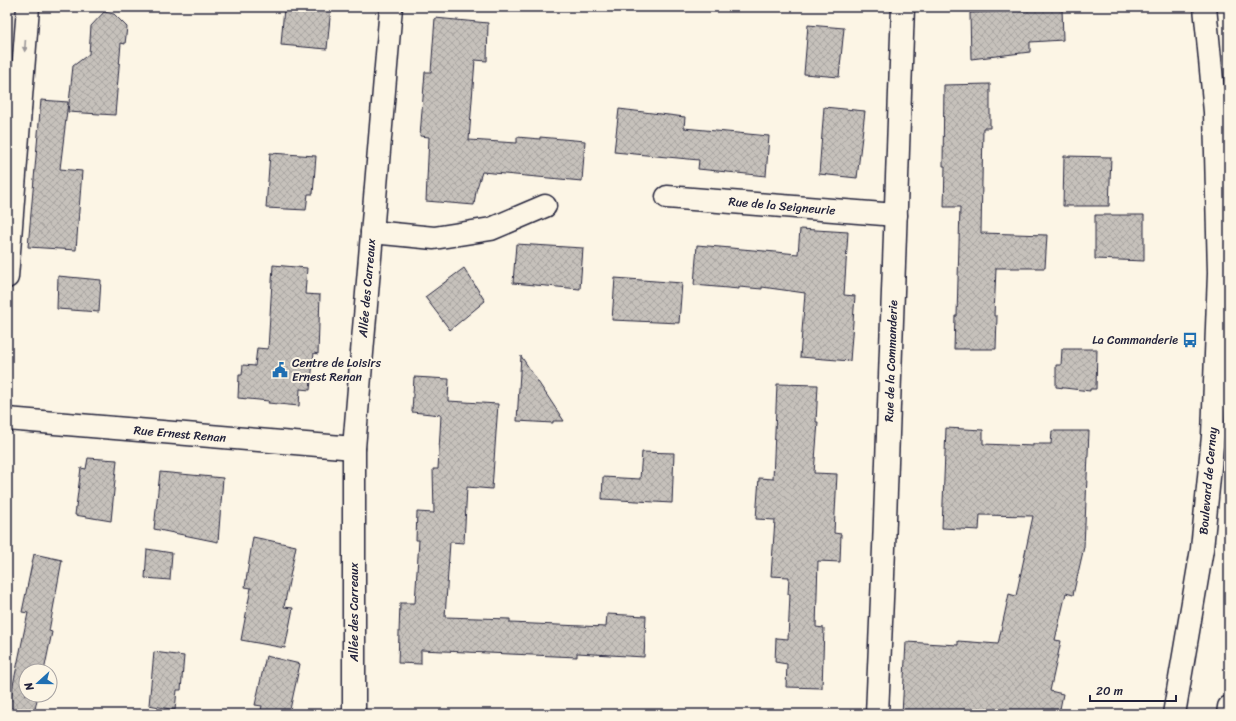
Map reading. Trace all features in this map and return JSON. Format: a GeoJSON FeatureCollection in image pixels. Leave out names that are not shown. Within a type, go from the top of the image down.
{"type":"FeatureCollection","features":[{"type":"Feature","properties":{"kind":"street"},"geometry":{"type":"LineString","coordinates":[[7,277],[28,7]]}},
{"type":"Feature","properties":{"kind":"street","name":"Allée des Carreaux"},"geometry":{"type":"LineString","coordinates":[[354,714],[354,448],[391,7]]}},
{"type":"Feature","properties":{"kind":"street","name":"Rue de la Commanderie"},"geometry":{"type":"LineString","coordinates":[[877,714],[903,7]]}},
{"type":"Feature","properties":{"kind":"street","name":"Boulevard de Cernay"},"geometry":{"type":"LineString","coordinates":[[1174,714],[1202,549],[1213,436],[1219,273],[1215,112],[1205,7]]}},
{"type":"Feature","properties":{"kind":"street","name":"Rue de la Seigneurie"},"geometry":{"type":"LineString","coordinates":[[667,196],[896,215]]}},
{"type":"Feature","properties":{"kind":"street"},"geometry":{"type":"LineString","coordinates":[[372,232],[434,238],[491,229],[545,206]]}},
{"type":"Feature","properties":{"kind":"street","name":"Rue Ernest Renan"},"geometry":{"type":"LineString","coordinates":[[7,419],[354,448]]}},
{"type":"Feature","properties":{"kind":"street"},"geometry":{"type":"LineString","coordinates":[[1228,714],[1229,707]]}},
{"type":"Feature","properties":{"kind":"building"},"geometry":{"type":"Polygon","coordinates":[[[284,7],[331,7],[327,49],[281,45],[284,7]]]}},
{"type":"Feature","properties":{"kind":"building"},"geometry":{"type":"Polygon","coordinates":[[[1062,8],[1063,40],[1030,42],[1030,52],[971,59],[970,13],[1062,8]]]}},
{"type":"Feature","properties":{"kind":"building"},"geometry":{"type":"Polygon","coordinates":[[[104,12],[114,14],[127,27],[125,44],[121,43],[115,115],[68,112],[73,66],[89,54],[91,26],[104,12]]]}},
{"type":"Feature","properties":{"kind":"building"},"geometry":{"type":"Polygon","coordinates":[[[435,18],[488,23],[487,61],[475,60],[469,140],[517,143],[517,137],[540,139],[540,137],[585,141],[582,181],[482,172],[476,191],[474,205],[426,201],[429,137],[420,136],[425,72],[431,72],[435,18]]]}},
{"type":"Feature","properties":{"kind":"building"},"geometry":{"type":"Polygon","coordinates":[[[808,25],[844,28],[839,77],[804,74],[808,25]]]}},
{"type":"Feature","properties":{"kind":"building"},"geometry":{"type":"Polygon","coordinates":[[[990,84],[990,128],[983,128],[981,233],[1047,235],[1045,268],[996,268],[994,316],[997,316],[996,349],[954,349],[955,316],[957,316],[960,207],[944,207],[944,85],[990,84]]]}},
{"type":"Feature","properties":{"kind":"building"},"geometry":{"type":"Polygon","coordinates":[[[41,100],[68,102],[60,169],[82,171],[76,250],[28,247],[41,100]]]}},
{"type":"Feature","properties":{"kind":"building"},"geometry":{"type":"Polygon","coordinates":[[[824,107],[865,111],[857,178],[819,174],[824,107]]]}},
{"type":"Feature","properties":{"kind":"building"},"geometry":{"type":"Polygon","coordinates":[[[619,109],[685,117],[684,128],[769,136],[766,176],[698,169],[699,160],[614,152],[619,109]]]}},
{"type":"Feature","properties":{"kind":"building"},"geometry":{"type":"Polygon","coordinates":[[[270,153],[316,156],[313,194],[308,194],[306,210],[266,208],[270,153]]]}},
{"type":"Feature","properties":{"kind":"building"},"geometry":{"type":"Polygon","coordinates":[[[1064,156],[1111,157],[1109,206],[1063,206],[1064,156]]]}},
{"type":"Feature","properties":{"kind":"building"},"geometry":{"type":"Polygon","coordinates":[[[1095,215],[1144,215],[1144,261],[1095,259],[1095,215]]]}},
{"type":"Feature","properties":{"kind":"building"},"geometry":{"type":"Polygon","coordinates":[[[800,229],[848,232],[844,295],[855,296],[850,361],[800,357],[805,293],[762,287],[762,289],[739,287],[739,289],[694,285],[697,245],[798,254],[800,229]]]}},
{"type":"Feature","properties":{"kind":"building"},"geometry":{"type":"Polygon","coordinates":[[[516,244],[583,248],[580,289],[513,283],[516,244]]]}},
{"type":"Feature","properties":{"kind":"building"},"geometry":{"type":"Polygon","coordinates":[[[273,265],[307,268],[305,294],[320,295],[318,354],[314,353],[310,390],[300,389],[299,406],[238,398],[239,375],[242,375],[243,365],[255,366],[257,348],[268,349],[273,265]]]}},
{"type":"Feature","properties":{"kind":"building"},"geometry":{"type":"Polygon","coordinates":[[[464,268],[485,301],[450,330],[425,297],[464,268]]]}},
{"type":"Feature","properties":{"kind":"building"},"geometry":{"type":"Polygon","coordinates":[[[58,276],[101,280],[99,312],[57,309],[58,276]]]}},
{"type":"Feature","properties":{"kind":"building"},"geometry":{"type":"Polygon","coordinates":[[[615,278],[682,283],[679,323],[612,320],[615,278]]]}},
{"type":"Feature","properties":{"kind":"building"},"geometry":{"type":"Polygon","coordinates":[[[1062,349],[1097,349],[1096,389],[1090,389],[1090,391],[1056,387],[1056,365],[1061,365],[1062,349]]]}},
{"type":"Feature","properties":{"kind":"building"},"geometry":{"type":"Polygon","coordinates":[[[521,356],[564,421],[553,421],[553,423],[517,421],[521,356]]]}},
{"type":"Feature","properties":{"kind":"building"},"geometry":{"type":"Polygon","coordinates":[[[414,377],[449,379],[448,401],[498,404],[492,489],[467,487],[464,543],[450,542],[445,617],[510,619],[510,623],[606,627],[607,614],[646,616],[644,657],[577,653],[577,657],[421,650],[421,664],[398,663],[400,603],[415,603],[419,540],[416,540],[417,512],[434,513],[433,469],[438,469],[441,415],[412,412],[414,377]]]}},
{"type":"Feature","properties":{"kind":"building"},"geometry":{"type":"Polygon","coordinates":[[[777,384],[818,385],[816,422],[818,422],[814,473],[837,474],[834,533],[841,534],[840,562],[818,561],[816,627],[824,628],[822,688],[786,687],[787,664],[775,662],[776,638],[788,639],[790,594],[788,594],[789,577],[771,576],[775,520],[756,519],[759,478],[773,479],[777,384]]]}},
{"type":"Feature","properties":{"kind":"building"},"geometry":{"type":"Polygon","coordinates":[[[946,428],[983,430],[983,444],[1033,446],[1033,444],[1051,444],[1052,431],[1089,431],[1084,547],[1073,595],[1066,593],[1055,640],[1061,641],[1050,691],[1063,694],[1059,714],[902,714],[906,642],[958,645],[958,641],[998,644],[1009,594],[1016,596],[1033,516],[980,515],[979,530],[942,528],[946,428]]]}},
{"type":"Feature","properties":{"kind":"building"},"geometry":{"type":"Polygon","coordinates":[[[642,452],[674,453],[672,503],[602,499],[603,477],[640,479],[642,452]]]}},
{"type":"Feature","properties":{"kind":"building"},"geometry":{"type":"Polygon","coordinates":[[[88,458],[117,460],[111,521],[75,515],[81,468],[86,469],[88,458]]]}},
{"type":"Feature","properties":{"kind":"building"},"geometry":{"type":"Polygon","coordinates":[[[160,472],[223,478],[218,542],[154,529],[160,472]]]}},
{"type":"Feature","properties":{"kind":"building"},"geometry":{"type":"Polygon","coordinates":[[[253,537],[296,546],[284,607],[293,608],[285,648],[241,640],[251,588],[245,587],[253,537]]]}},
{"type":"Feature","properties":{"kind":"building"},"geometry":{"type":"Polygon","coordinates":[[[147,549],[172,553],[170,580],[145,578],[147,549]]]}},
{"type":"Feature","properties":{"kind":"building"},"geometry":{"type":"Polygon","coordinates":[[[34,554],[62,560],[49,631],[52,632],[46,663],[18,663],[18,703],[36,703],[34,714],[7,714],[28,613],[22,612],[34,554]]]}},
{"type":"Feature","properties":{"kind":"building"},"geometry":{"type":"Polygon","coordinates":[[[154,652],[184,656],[181,690],[177,690],[175,710],[149,705],[154,652]]]}},
{"type":"Feature","properties":{"kind":"building"},"geometry":{"type":"Polygon","coordinates":[[[266,656],[300,664],[289,714],[260,714],[262,706],[255,705],[266,656]]]}},
{"type":"Feature","properties":{"kind":"place","name":"La Commanderie"},"geometry":{"type":"Point","coordinates":[1190,340]}},
{"type":"Feature","properties":{"kind":"place","name":"Centre de Loisirs Ernest Renan"},"geometry":{"type":"Point","coordinates":[280,370]}}]}
